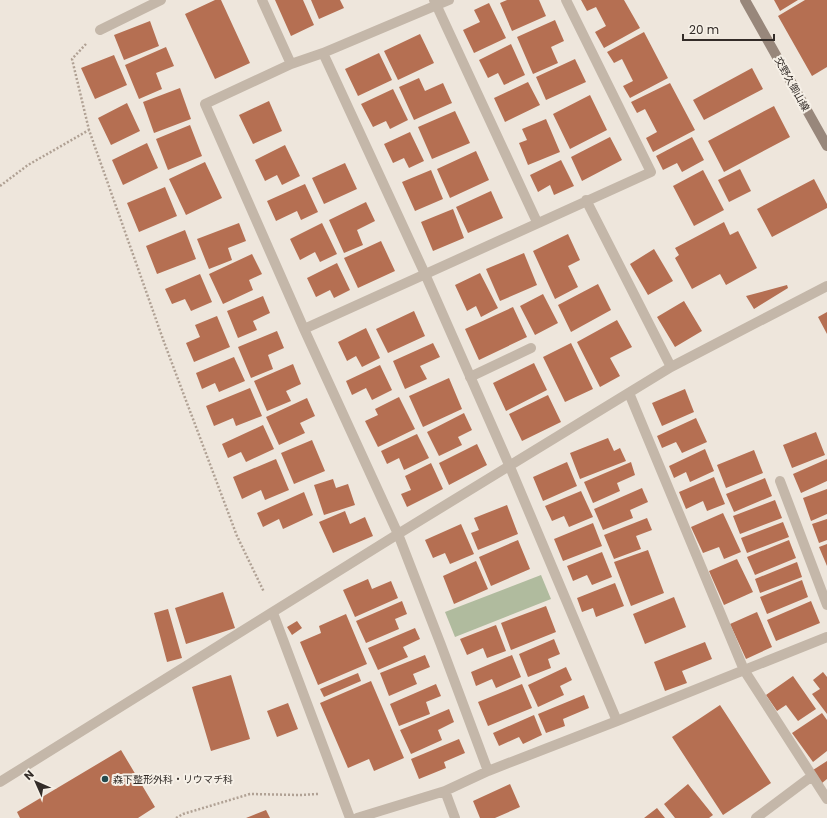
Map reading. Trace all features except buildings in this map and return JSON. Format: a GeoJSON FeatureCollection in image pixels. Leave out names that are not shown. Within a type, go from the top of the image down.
{"type":"FeatureCollection","features":[{"type":"Feature","properties":{"kind":"main road","name":"交野久御山線"},"geometry":{"type":"LineString","coordinates":[[745,0],[827,146]]}},
{"type":"Feature","properties":{"kind":"street"},"geometry":{"type":"LineString","coordinates":[[100,30],[161,0]]}},
{"type":"Feature","properties":{"kind":"street"},"geometry":{"type":"LineString","coordinates":[[262,0],[291,64]]}},
{"type":"Feature","properties":{"kind":"street"},"geometry":{"type":"LineString","coordinates":[[448,0],[435,3],[323,53],[291,64],[205,104],[304,329],[398,534],[488,770]]}},
{"type":"Feature","properties":{"kind":"street"},"geometry":{"type":"LineString","coordinates":[[304,329],[650,172],[566,0]]}},
{"type":"Feature","properties":{"kind":"street"},"geometry":{"type":"LineString","coordinates":[[435,3],[537,222]]}},
{"type":"Feature","properties":{"kind":"street"},"geometry":{"type":"LineString","coordinates":[[323,53],[425,274],[510,467],[618,721]]}},
{"type":"Feature","properties":{"kind":"street"},"geometry":{"type":"LineString","coordinates":[[586,200],[671,367]]}},
{"type":"Feature","properties":{"kind":"street"},"geometry":{"type":"LineString","coordinates":[[0,782],[398,534],[510,467],[671,367],[827,286]]}},
{"type":"Feature","properties":{"kind":"street"},"geometry":{"type":"LineString","coordinates":[[470,377],[531,348]]}},
{"type":"Feature","properties":{"kind":"street"},"geometry":{"type":"LineString","coordinates":[[629,393],[744,670],[827,799]]}},
{"type":"Feature","properties":{"kind":"street"},"geometry":{"type":"LineString","coordinates":[[780,481],[827,605]]}},
{"type":"Feature","properties":{"kind":"street"},"geometry":{"type":"LineString","coordinates":[[273,613],[350,818]]}},
{"type":"Feature","properties":{"kind":"street"},"geometry":{"type":"LineString","coordinates":[[357,818],[445,791],[488,770],[618,721],[827,637]]}},
{"type":"Feature","properties":{"kind":"street"},"geometry":{"type":"LineString","coordinates":[[756,818],[812,776]]}},
{"type":"Feature","properties":{"kind":"street"},"geometry":{"type":"LineString","coordinates":[[445,791],[455,818]]}},
{"type":"Feature","properties":{"kind":"path"},"geometry":{"type":"LineString","coordinates":[[100,30],[72,59],[89,130],[169,357],[238,536],[273,613]]}},
{"type":"Feature","properties":{"kind":"path"},"geometry":{"type":"LineString","coordinates":[[0,186],[28,165],[89,130]]}},
{"type":"Feature","properties":{"kind":"path"},"geometry":{"type":"LineString","coordinates":[[176,818],[183,814],[250,794],[300,795],[341,792]]}},
{"type":"Feature","properties":{"kind":"green space"},"geometry":{"type":"Polygon","coordinates":[[[541,575],[551,599],[455,637],[445,612],[541,575]]]}},
{"type":"Feature","properties":{"kind":"place","name":"森下整形外科・リウマチ科"},"geometry":{"type":"Point","coordinates":[105,779]}}]}
